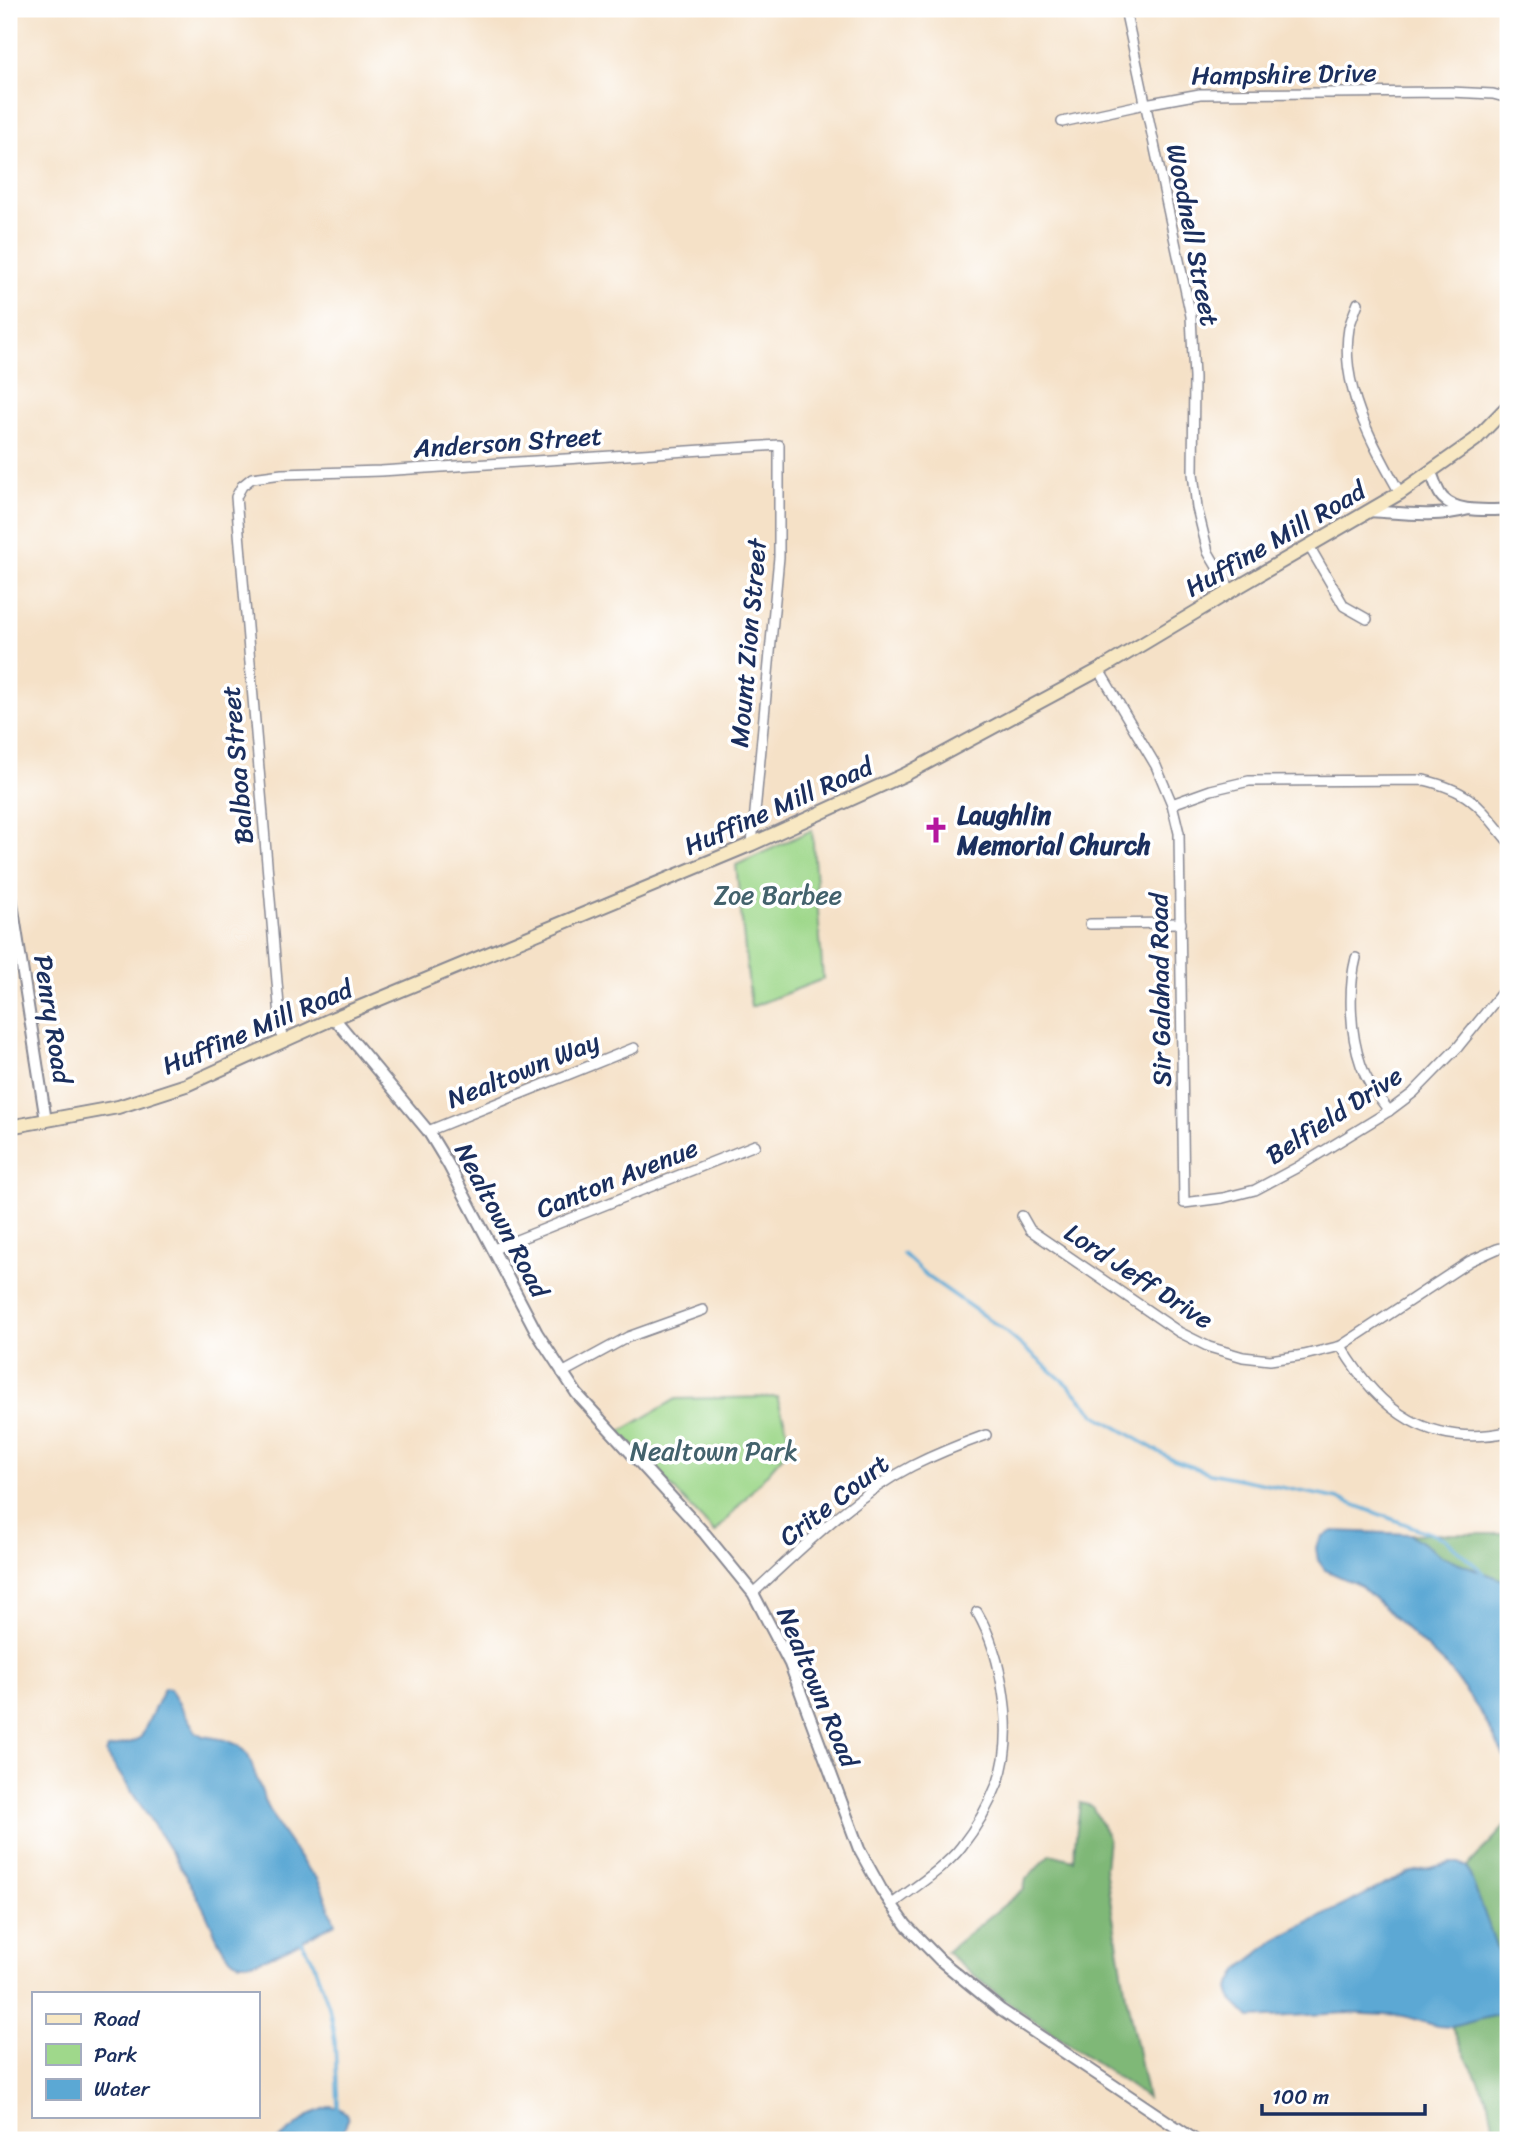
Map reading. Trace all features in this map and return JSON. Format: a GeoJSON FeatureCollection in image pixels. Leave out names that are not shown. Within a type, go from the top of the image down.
{"type":"FeatureCollection","features":[{"type":"Feature","properties":{"kind":"main road","name":"Huffine Mill Road"},"geometry":{"type":"LineString","coordinates":[[9,1127],[118,1107],[186,1084],[334,1018],[752,844],[906,774],[1099,670],[1400,493],[1475,440],[1508,406]]}},
{"type":"Feature","properties":{"kind":"street","name":"Woodnell Street"},"geometry":{"type":"LineString","coordinates":[[1125,9],[1191,316],[1194,378],[1193,473],[1197,508],[1208,552],[1231,590]]}},
{"type":"Feature","properties":{"kind":"street","name":"Hampshire Drive"},"geometry":{"type":"LineString","coordinates":[[1062,122],[1200,94],[1450,92],[1493,94],[1508,98]]}},
{"type":"Feature","properties":{"kind":"street"},"geometry":{"type":"LineString","coordinates":[[1358,303],[1349,326],[1350,376],[1362,417],[1400,493]]}},
{"type":"Feature","properties":{"kind":"street","name":"Anderson Street"},"geometry":{"type":"LineString","coordinates":[[242,486],[252,478],[282,474],[459,466],[779,445]]}},
{"type":"Feature","properties":{"kind":"street","name":"Mount Zion Street"},"geometry":{"type":"LineString","coordinates":[[752,844],[779,557],[779,445]]}},
{"type":"Feature","properties":{"kind":"street"},"geometry":{"type":"LineString","coordinates":[[1431,473],[1441,495],[1454,505],[1469,509],[1508,510]]}},
{"type":"Feature","properties":{"kind":"street","name":"Balboa Street"},"geometry":{"type":"LineString","coordinates":[[242,486],[236,497],[282,1041]]}},
{"type":"Feature","properties":{"kind":"street"},"geometry":{"type":"LineString","coordinates":[[1367,511],[1436,514],[1469,509]]}},
{"type":"Feature","properties":{"kind":"street"},"geometry":{"type":"LineString","coordinates":[[1309,546],[1344,606],[1367,619]]}},
{"type":"Feature","properties":{"kind":"street","name":"Sir Galahad Road"},"geometry":{"type":"LineString","coordinates":[[1099,670],[1156,766],[1172,804],[1179,834],[1184,1203]]}},
{"type":"Feature","properties":{"kind":"street"},"geometry":{"type":"LineString","coordinates":[[1172,804],[1249,781],[1424,780],[1449,786],[1474,800],[1508,841]]}},
{"type":"Feature","properties":{"kind":"street","name":"Penry Road"},"geometry":{"type":"LineString","coordinates":[[9,884],[11,912],[46,1121]]}},
{"type":"Feature","properties":{"kind":"street"},"geometry":{"type":"LineString","coordinates":[[1090,925],[1181,923]]}},
{"type":"Feature","properties":{"kind":"street"},"geometry":{"type":"LineString","coordinates":[[1356,958],[1351,978],[1354,1028],[1360,1064],[1371,1087],[1389,1111]]}},
{"type":"Feature","properties":{"kind":"street","name":"Belfield Drive"},"geometry":{"type":"LineString","coordinates":[[1184,1203],[1223,1198],[1255,1190],[1389,1111],[1413,1093],[1458,1047],[1508,985]]}},
{"type":"Feature","properties":{"kind":"street","name":"Nealtown Road"},"geometry":{"type":"LineString","coordinates":[[334,1018],[428,1131],[495,1249],[521,1304],[562,1373],[594,1413],[705,1534],[753,1593],[790,1664],[859,1850],[891,1905],[940,1960],[991,2002],[1195,2140]]}},
{"type":"Feature","properties":{"kind":"street","name":"Nealtown Way"},"geometry":{"type":"LineString","coordinates":[[428,1131],[634,1048]]}},
{"type":"Feature","properties":{"kind":"street","name":"Canton Avenue"},"geometry":{"type":"LineString","coordinates":[[495,1249],[755,1145]]}},
{"type":"Feature","properties":{"kind":"street","name":"Lord Jeff Drive"},"geometry":{"type":"LineString","coordinates":[[1022,1216],[1030,1230],[1179,1332],[1209,1347],[1243,1357],[1270,1360],[1341,1346],[1470,1261],[1508,1246]]}},
{"type":"Feature","properties":{"kind":"street"},"geometry":{"type":"LineString","coordinates":[[562,1373],[628,1337],[704,1310]]}},
{"type":"Feature","properties":{"kind":"street"},"geometry":{"type":"LineString","coordinates":[[1341,1346],[1356,1371],[1376,1395],[1409,1420],[1456,1436],[1483,1437],[1508,1432]]}},
{"type":"Feature","properties":{"kind":"street","name":"Crite Court"},"geometry":{"type":"LineString","coordinates":[[753,1593],[826,1527],[870,1492],[911,1467],[986,1435]]}},
{"type":"Feature","properties":{"kind":"street"},"geometry":{"type":"LineString","coordinates":[[891,1905],[960,1849],[981,1816],[998,1780],[1004,1754],[1006,1718],[999,1663],[977,1612]]}},
{"type":"Feature","properties":{"kind":"green space","name":"Zoe Barbee"},"geometry":{"type":"Polygon","coordinates":[[[812,830],[823,979],[751,1007],[736,865],[812,830]]]}},
{"type":"Feature","properties":{"kind":"green space","name":"Nealtown Park"},"geometry":{"type":"Polygon","coordinates":[[[777,1397],[792,1445],[715,1533],[620,1432],[676,1399],[777,1397]]]}},
{"type":"Feature","properties":{"kind":"green space"},"geometry":{"type":"Polygon","coordinates":[[[1410,1534],[1508,1534],[1508,1582],[1441,1556],[1410,1534]]]}},
{"type":"Feature","properties":{"kind":"green space"},"geometry":{"type":"Polygon","coordinates":[[[1080,1803],[1092,1806],[1108,1838],[1105,1869],[1147,2098],[1002,1998],[946,1952],[1024,1889],[1026,1879],[1051,1854],[1073,1860],[1080,1803]]]}},
{"type":"Feature","properties":{"kind":"green space"},"geometry":{"type":"Polygon","coordinates":[[[1508,1823],[1508,2007],[1495,1945],[1467,1867],[1508,1823]]]}},
{"type":"Feature","properties":{"kind":"green space"},"geometry":{"type":"Polygon","coordinates":[[[1508,2012],[1508,2140],[1487,2140],[1494,2130],[1489,2102],[1451,2027],[1508,2012]]]}},
{"type":"Feature","properties":{"kind":"water"},"geometry":{"type":"Polygon","coordinates":[[[1333,1531],[1410,1534],[1441,1556],[1508,1582],[1508,1763],[1481,1713],[1450,1670],[1361,1586],[1325,1570],[1318,1560],[1316,1547],[1323,1536],[1333,1531]]]}},
{"type":"Feature","properties":{"kind":"water"},"geometry":{"type":"Polygon","coordinates":[[[164,1688],[170,1689],[196,1732],[238,1745],[248,1755],[266,1803],[279,1828],[316,1877],[335,1923],[258,1961],[237,1962],[227,1954],[183,1872],[106,1753],[108,1748],[141,1737],[164,1688]]]}},
{"type":"Feature","properties":{"kind":"water"},"geometry":{"type":"Polygon","coordinates":[[[1451,1863],[1467,1867],[1499,1958],[1508,2012],[1451,2027],[1437,2026],[1404,2016],[1346,2013],[1250,2018],[1232,2000],[1229,1988],[1239,1969],[1278,1938],[1408,1873],[1451,1863]]]}},
{"type":"Feature","properties":{"kind":"water"},"geometry":{"type":"Polygon","coordinates":[[[331,2106],[344,2111],[347,2118],[339,2140],[278,2140],[311,2114],[331,2106]]]}},
{"type":"Feature","properties":{"kind":"waterway"},"geometry":{"type":"LineString","coordinates":[[903,1254],[927,1276],[1001,1328],[1070,1387],[1096,1415],[1173,1460],[1210,1473],[1339,1499],[1445,1539],[1484,1573]]}},
{"type":"Feature","properties":{"kind":"waterway"},"geometry":{"type":"LineString","coordinates":[[300,1940],[311,1956],[329,2006],[335,2042],[336,2110]]}},
{"type":"Feature","properties":{"kind":"place","name":"Laughlin Memorial Church"},"geometry":{"type":"Point","coordinates":[936,830]}}]}
